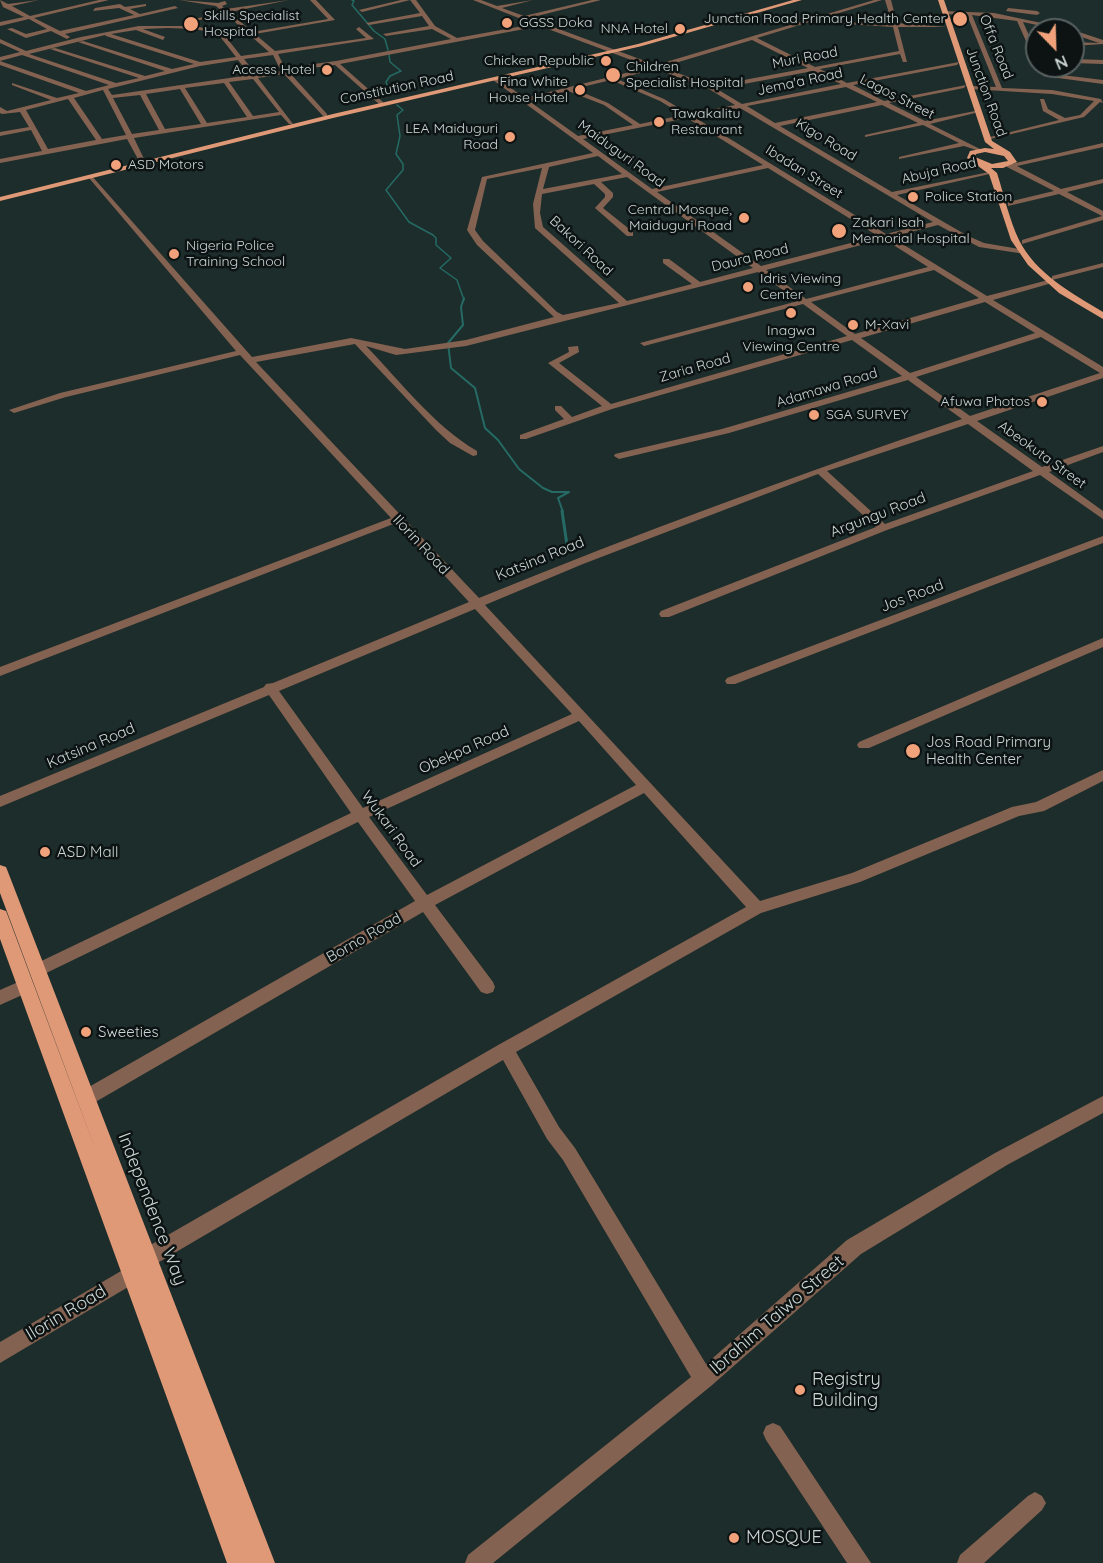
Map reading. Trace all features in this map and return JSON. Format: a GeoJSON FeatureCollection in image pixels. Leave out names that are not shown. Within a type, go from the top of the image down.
{"type":"FeatureCollection","features":[{"type":"Feature","properties":{"kind":"main road","name":"Constitution Road"},"geometry":{"type":"LineString","coordinates":[[0,197],[91,177],[291,123],[496,80],[799,0]]}},
{"type":"Feature","properties":{"kind":"main road","name":"Junction Road"},"geometry":{"type":"LineString","coordinates":[[935,0],[957,63],[988,139],[995,148],[1007,154]]}},
{"type":"Feature","properties":{"kind":"main road","name":"Junction Road"},"geometry":{"type":"LineString","coordinates":[[941,0],[968,87],[982,151]]}},
{"type":"Feature","properties":{"kind":"main road","name":"Constitution Road"},"geometry":{"type":"LineString","coordinates":[[0,197],[220,142],[611,51]]}},
{"type":"Feature","properties":{"kind":"main road"},"geometry":{"type":"LineString","coordinates":[[974,159],[982,151],[1007,154],[1013,162],[1000,170],[1024,247]]}},
{"type":"Feature","properties":{"kind":"main road"},"geometry":{"type":"LineString","coordinates":[[974,159],[1006,166]]}},
{"type":"Feature","properties":{"kind":"main road"},"geometry":{"type":"LineString","coordinates":[[974,159],[992,172],[1015,240],[1072,298],[1103,316]]}},
{"type":"Feature","properties":{"kind":"main road"},"geometry":{"type":"LineString","coordinates":[[1052,280],[1103,311]]}},
{"type":"Feature","properties":{"kind":"main road","name":"Independence Way"},"geometry":{"type":"LineString","coordinates":[[0,872],[86,1098],[239,1563]]}},
{"type":"Feature","properties":{"kind":"main road","name":"Independence Way"},"geometry":{"type":"LineString","coordinates":[[0,916],[25,986],[263,1563]]}},
{"type":"Feature","properties":{"kind":"street"},"geometry":{"type":"LineString","coordinates":[[3,7],[36,0]]}},
{"type":"Feature","properties":{"kind":"street"},"geometry":{"type":"LineString","coordinates":[[0,24],[106,0]]}},
{"type":"Feature","properties":{"kind":"street"},"geometry":{"type":"LineString","coordinates":[[182,0],[218,4],[234,2]]}},
{"type":"Feature","properties":{"kind":"street"},"geometry":{"type":"LineString","coordinates":[[0,61],[134,28],[178,25],[285,0]]}},
{"type":"Feature","properties":{"kind":"street"},"geometry":{"type":"LineString","coordinates":[[253,33],[333,20],[313,0]]}},
{"type":"Feature","properties":{"kind":"street"},"geometry":{"type":"LineString","coordinates":[[362,10],[408,0]]}},
{"type":"Feature","properties":{"kind":"street"},"geometry":{"type":"LineString","coordinates":[[413,0],[433,27],[456,40]]}},
{"type":"Feature","properties":{"kind":"street","name":"Kigo Road"},"geometry":{"type":"LineString","coordinates":[[479,0],[711,88],[939,223],[982,245],[1024,247]]}},
{"type":"Feature","properties":{"kind":"street"},"geometry":{"type":"LineString","coordinates":[[496,8],[530,0]]}},
{"type":"Feature","properties":{"kind":"street"},"geometry":{"type":"LineString","coordinates":[[523,18],[598,0]]}},
{"type":"Feature","properties":{"kind":"street"},"geometry":{"type":"LineString","coordinates":[[525,100],[656,67],[879,0]]}},
{"type":"Feature","properties":{"kind":"street"},"geometry":{"type":"LineString","coordinates":[[888,0],[903,52],[906,72]]}},
{"type":"Feature","properties":{"kind":"street"},"geometry":{"type":"LineString","coordinates":[[0,2],[3,7],[78,41],[173,71]]}},
{"type":"Feature","properties":{"kind":"street"},"geometry":{"type":"LineString","coordinates":[[218,4],[275,54],[284,71],[325,115]]}},
{"type":"Feature","properties":{"kind":"street"},"geometry":{"type":"LineString","coordinates":[[126,8],[144,5]]}},
{"type":"Feature","properties":{"kind":"street"},"geometry":{"type":"LineString","coordinates":[[64,18],[118,6],[140,16]]}},
{"type":"Feature","properties":{"kind":"street"},"geometry":{"type":"LineString","coordinates":[[60,33],[175,8]]}},
{"type":"Feature","properties":{"kind":"street"},"geometry":{"type":"LineString","coordinates":[[994,15],[1002,9],[1038,13]]}},
{"type":"Feature","properties":{"kind":"street"},"geometry":{"type":"LineString","coordinates":[[945,12],[994,15],[1025,21]]}},
{"type":"Feature","properties":{"kind":"street"},"geometry":{"type":"LineString","coordinates":[[369,23],[423,14]]}},
{"type":"Feature","properties":{"kind":"street","name":"Offa Road"},"geometry":{"type":"LineString","coordinates":[[969,14],[1000,90]]}},
{"type":"Feature","properties":{"kind":"street"},"geometry":{"type":"LineString","coordinates":[[1019,20],[1025,29]]}},
{"type":"Feature","properties":{"kind":"street"},"geometry":{"type":"LineString","coordinates":[[808,22],[944,27]]}},
{"type":"Feature","properties":{"kind":"street"},"geometry":{"type":"LineString","coordinates":[[73,23],[82,28]]}},
{"type":"Feature","properties":{"kind":"street"},"geometry":{"type":"LineString","coordinates":[[110,97],[336,63],[541,24]]}},
{"type":"Feature","properties":{"kind":"street"},"geometry":{"type":"LineString","coordinates":[[178,25],[220,33],[291,123]]}},
{"type":"Feature","properties":{"kind":"street"},"geometry":{"type":"LineString","coordinates":[[386,34],[433,27]]}},
{"type":"Feature","properties":{"kind":"street"},"geometry":{"type":"LineString","coordinates":[[134,28],[163,38]]}},
{"type":"Feature","properties":{"kind":"street"},"geometry":{"type":"LineString","coordinates":[[10,29],[26,36],[52,29]]}},
{"type":"Feature","properties":{"kind":"street"},"geometry":{"type":"LineString","coordinates":[[0,109],[4,113],[22,109],[200,64],[371,39],[359,29]]}},
{"type":"Feature","properties":{"kind":"street"},"geometry":{"type":"LineString","coordinates":[[108,34],[200,64]]}},
{"type":"Feature","properties":{"kind":"street"},"geometry":{"type":"LineString","coordinates":[[1085,36],[1103,43]]}},
{"type":"Feature","properties":{"kind":"street","name":"Lagos Street"},"geometry":{"type":"LineString","coordinates":[[752,38],[881,104],[982,151]]}},
{"type":"Feature","properties":{"kind":"street"},"geometry":{"type":"LineString","coordinates":[[0,41],[26,53],[115,85]]}},
{"type":"Feature","properties":{"kind":"street"},"geometry":{"type":"LineString","coordinates":[[319,41],[326,46]]}},
{"type":"Feature","properties":{"kind":"street"},"geometry":{"type":"LineString","coordinates":[[1085,44],[1103,43]]}},
{"type":"Feature","properties":{"kind":"street"},"geometry":{"type":"LineString","coordinates":[[50,48],[145,78]]}},
{"type":"Feature","properties":{"kind":"street","name":"Muri Road"},"geometry":{"type":"LineString","coordinates":[[711,88],[903,52]]}},
{"type":"Feature","properties":{"kind":"street"},"geometry":{"type":"LineString","coordinates":[[0,61],[85,93]]}},
{"type":"Feature","properties":{"kind":"street"},"geometry":{"type":"LineString","coordinates":[[1085,61],[1103,62]]}},
{"type":"Feature","properties":{"kind":"street"},"geometry":{"type":"LineString","coordinates":[[208,63],[224,80],[251,118]]}},
{"type":"Feature","properties":{"kind":"street"},"geometry":{"type":"LineString","coordinates":[[336,63],[381,103]]}},
{"type":"Feature","properties":{"kind":"street","name":"Jema'a Road"},"geometry":{"type":"LineString","coordinates":[[578,138],[957,63]]}},
{"type":"Feature","properties":{"kind":"street"},"geometry":{"type":"LineString","coordinates":[[175,81],[193,77],[185,68]]}},
{"type":"Feature","properties":{"kind":"street","name":"Ibadan Street"},"geometry":{"type":"LineString","coordinates":[[611,78],[653,96],[687,116],[1103,373]]}},
{"type":"Feature","properties":{"kind":"street"},"geometry":{"type":"LineString","coordinates":[[1046,78],[1052,92]]}},
{"type":"Feature","properties":{"kind":"street"},"geometry":{"type":"LineString","coordinates":[[1070,78],[1103,82]]}},
{"type":"Feature","properties":{"kind":"street","name":"Maiduguri Road"},"geometry":{"type":"LineString","coordinates":[[496,80],[760,270]]}},
{"type":"Feature","properties":{"kind":"street"},"geometry":{"type":"LineString","coordinates":[[14,84],[56,100]]}},
{"type":"Feature","properties":{"kind":"street"},"geometry":{"type":"LineString","coordinates":[[181,86],[205,125]]}},
{"type":"Feature","properties":{"kind":"street"},"geometry":{"type":"LineString","coordinates":[[776,125],[968,87],[1052,92],[1101,100]]}},
{"type":"Feature","properties":{"kind":"street"},"geometry":{"type":"LineString","coordinates":[[104,88],[142,161]]}},
{"type":"Feature","properties":{"kind":"street"},"geometry":{"type":"LineString","coordinates":[[568,89],[606,104],[639,126]]}},
{"type":"Feature","properties":{"kind":"street"},"geometry":{"type":"LineString","coordinates":[[142,92],[163,131]]}},
{"type":"Feature","properties":{"kind":"street"},"geometry":{"type":"LineString","coordinates":[[70,97],[100,141]]}},
{"type":"Feature","properties":{"kind":"street"},"geometry":{"type":"LineString","coordinates":[[1042,100],[1045,110],[1066,120]]}},
{"type":"Feature","properties":{"kind":"street"},"geometry":{"type":"LineString","coordinates":[[988,139],[1082,116],[1101,100]]}},
{"type":"Feature","properties":{"kind":"street"},"geometry":{"type":"LineString","coordinates":[[22,109],[46,152]]}},
{"type":"Feature","properties":{"kind":"street"},"geometry":{"type":"LineString","coordinates":[[867,136],[973,112]]}},
{"type":"Feature","properties":{"kind":"street"},"geometry":{"type":"LineString","coordinates":[[0,161],[100,141],[283,113]]}},
{"type":"Feature","properties":{"kind":"street"},"geometry":{"type":"LineString","coordinates":[[0,134],[33,128]]}},
{"type":"Feature","properties":{"kind":"street"},"geometry":{"type":"LineString","coordinates":[[901,158],[965,145],[974,159]]}},
{"type":"Feature","properties":{"kind":"street"},"geometry":{"type":"LineString","coordinates":[[1006,166],[1103,145]]}},
{"type":"Feature","properties":{"kind":"street"},"geometry":{"type":"LineString","coordinates":[[565,318],[554,314],[480,243],[471,230],[484,178],[599,154]]}},
{"type":"Feature","properties":{"kind":"street"},"geometry":{"type":"LineString","coordinates":[[1007,154],[1022,160],[1041,160]]}},
{"type":"Feature","properties":{"kind":"street","name":"Bakori Road"},"geometry":{"type":"LineString","coordinates":[[546,165],[539,192],[537,221],[540,228],[625,304]]}},
{"type":"Feature","properties":{"kind":"street"},"geometry":{"type":"LineString","coordinates":[[652,191],[769,166]]}},
{"type":"Feature","properties":{"kind":"street"},"geometry":{"type":"LineString","coordinates":[[1006,166],[1103,216]]}},
{"type":"Feature","properties":{"kind":"street","name":"Abuja Road"},"geometry":{"type":"LineString","coordinates":[[891,194],[992,172]]}},
{"type":"Feature","properties":{"kind":"street"},"geometry":{"type":"LineString","coordinates":[[539,192],[629,175]]}},
{"type":"Feature","properties":{"kind":"street","name":"Ilorin Road"},"geometry":{"type":"LineString","coordinates":[[91,177],[246,356],[581,715],[757,908]]}},
{"type":"Feature","properties":{"kind":"street"},"geometry":{"type":"LineString","coordinates":[[1011,204],[1103,181]]}},
{"type":"Feature","properties":{"kind":"street"},"geometry":{"type":"LineString","coordinates":[[596,182],[609,193],[609,197],[599,208],[630,234]]}},
{"type":"Feature","properties":{"kind":"street"},"geometry":{"type":"LineString","coordinates":[[1024,247],[1103,216]]}},
{"type":"Feature","properties":{"kind":"street","name":"Daura Road"},"geometry":{"type":"LineString","coordinates":[[357,340],[396,352],[453,345],[625,304],[939,223]]}},
{"type":"Feature","properties":{"kind":"street"},"geometry":{"type":"LineString","coordinates":[[666,261],[698,285]]}},
{"type":"Feature","properties":{"kind":"street","name":"Zaria Road"},"geometry":{"type":"LineString","coordinates":[[522,436],[609,407],[1103,265]]}},
{"type":"Feature","properties":{"kind":"street"},"geometry":{"type":"LineString","coordinates":[[644,343],[934,268]]}},
{"type":"Feature","properties":{"kind":"street","name":"Abeokuta Street"},"geometry":{"type":"LineString","coordinates":[[760,270],[1103,516]]}},
{"type":"Feature","properties":{"kind":"street","name":"Adamawa Road"},"geometry":{"type":"LineString","coordinates":[[619,456],[672,445],[773,418],[1041,334]]}},
{"type":"Feature","properties":{"kind":"street"},"geometry":{"type":"LineString","coordinates":[[14,410],[63,395],[246,356],[357,340],[439,429],[473,453]]}},
{"type":"Feature","properties":{"kind":"street"},"geometry":{"type":"LineString","coordinates":[[575,348],[571,349],[575,352],[553,363],[558,364],[609,407]]}},
{"type":"Feature","properties":{"kind":"street","name":"Katsina Road"},"geometry":{"type":"LineString","coordinates":[[0,802],[270,687],[593,555],[820,470],[1103,373]]}},
{"type":"Feature","properties":{"kind":"street"},"geometry":{"type":"LineString","coordinates":[[558,408],[571,421]]}},
{"type":"Feature","properties":{"kind":"street","name":"Argungu Road"},"geometry":{"type":"LineString","coordinates":[[665,614],[883,528],[1103,448]]}},
{"type":"Feature","properties":{"kind":"street"},"geometry":{"type":"LineString","coordinates":[[820,470],[883,528]]}},
{"type":"Feature","properties":{"kind":"street"},"geometry":{"type":"LineString","coordinates":[[0,672],[397,519]]}},
{"type":"Feature","properties":{"kind":"street","name":"Jos Road"},"geometry":{"type":"LineString","coordinates":[[731,681],[1103,539]]}},
{"type":"Feature","properties":{"kind":"street"},"geometry":{"type":"LineString","coordinates":[[864,745],[1103,642]]}},
{"type":"Feature","properties":{"kind":"street","name":"Wukari Road"},"geometry":{"type":"LineString","coordinates":[[270,687],[360,815],[487,987]]}},
{"type":"Feature","properties":{"kind":"street","name":"Obekpa Road"},"geometry":{"type":"LineString","coordinates":[[38,970],[360,815],[581,715]]}},
{"type":"Feature","properties":{"kind":"street","name":"Ilorin Road"},"geometry":{"type":"LineString","coordinates":[[0,1353],[140,1265],[506,1049],[757,908],[855,878],[1017,811],[1039,807],[1103,775]]}},
{"type":"Feature","properties":{"kind":"street","name":"Borno Road"},"geometry":{"type":"LineString","coordinates":[[86,1098],[425,903],[646,786]]}},
{"type":"Feature","properties":{"kind":"street"},"geometry":{"type":"LineString","coordinates":[[0,998],[25,986]]}},
{"type":"Feature","properties":{"kind":"street"},"geometry":{"type":"LineString","coordinates":[[506,1049],[553,1133],[569,1154],[704,1379]]}},
{"type":"Feature","properties":{"kind":"street","name":"Ibrahim Taiwo Street"},"geometry":{"type":"LineString","coordinates":[[476,1563],[704,1379],[854,1247],[1001,1159],[1103,1104]]}},
{"type":"Feature","properties":{"kind":"street"},"geometry":{"type":"LineString","coordinates":[[772,1433],[860,1563]]}},
{"type":"Feature","properties":{"kind":"street"},"geometry":{"type":"LineString","coordinates":[[968,1563],[1035,1503]]}},
{"type":"Feature","properties":{"kind":"waterway"},"geometry":{"type":"LineString","coordinates":[[352,0],[354,1],[352,5],[374,31],[385,39],[388,50]]}},
{"type":"Feature","properties":{"kind":"waterway"},"geometry":{"type":"LineString","coordinates":[[389,55],[390,62],[401,71],[390,76],[386,82],[391,95]]}},
{"type":"Feature","properties":{"kind":"waterway"},"geometry":{"type":"LineString","coordinates":[[397,105],[403,110],[397,115],[400,136],[396,154],[403,164],[403,170],[386,190],[409,222],[433,235],[436,238],[436,245],[451,258],[440,268],[457,280],[464,299]]}},
{"type":"Feature","properties":{"kind":"waterway"},"geometry":{"type":"LineString","coordinates":[[464,299],[461,307],[463,325],[448,343],[451,368],[475,388],[485,428],[498,440],[519,469],[543,488],[552,492],[569,492],[558,498],[563,512]]}},
{"type":"Feature","properties":{"kind":"waterway"},"geometry":{"type":"LineString","coordinates":[[562,511],[567,545]]}},
{"type":"Feature","properties":{"kind":"place","name":"Junction Road Primary Health Center"},"geometry":{"type":"Point","coordinates":[960,19]}},
{"type":"Feature","properties":{"kind":"place","name":"GGSS Doka"},"geometry":{"type":"Point","coordinates":[507,23]}},
{"type":"Feature","properties":{"kind":"place","name":"Skills Specialist Hospital"},"geometry":{"type":"Point","coordinates":[191,24]}},
{"type":"Feature","properties":{"kind":"place","name":"NNA Hotel"},"geometry":{"type":"Point","coordinates":[680,29]}},
{"type":"Feature","properties":{"kind":"place","name":"Chicken Republic"},"geometry":{"type":"Point","coordinates":[606,61]}},
{"type":"Feature","properties":{"kind":"place","name":"Access Hotel"},"geometry":{"type":"Point","coordinates":[327,70]}},
{"type":"Feature","properties":{"kind":"place","name":"Children Specialist Hospital"},"geometry":{"type":"Point","coordinates":[613,75]}},
{"type":"Feature","properties":{"kind":"place","name":"Fina White House Hotel"},"geometry":{"type":"Point","coordinates":[580,90]}},
{"type":"Feature","properties":{"kind":"place","name":"Tawakalitu Restaurant"},"geometry":{"type":"Point","coordinates":[659,122]}},
{"type":"Feature","properties":{"kind":"place","name":"LEA Maiduguri Road"},"geometry":{"type":"Point","coordinates":[510,137]}},
{"type":"Feature","properties":{"kind":"place","name":"ASD Motors"},"geometry":{"type":"Point","coordinates":[116,165]}},
{"type":"Feature","properties":{"kind":"place","name":"Police Station"},"geometry":{"type":"Point","coordinates":[913,197]}},
{"type":"Feature","properties":{"kind":"place","name":"Central Mosque, Maiduguri Road"},"geometry":{"type":"Point","coordinates":[744,218]}},
{"type":"Feature","properties":{"kind":"place","name":"Zakari Isah Memorial Hospital"},"geometry":{"type":"Point","coordinates":[839,231]}},
{"type":"Feature","properties":{"kind":"place","name":"Nigeria Police Training School"},"geometry":{"type":"Point","coordinates":[174,254]}},
{"type":"Feature","properties":{"kind":"place","name":"Idris Viewing Center"},"geometry":{"type":"Point","coordinates":[748,287]}},
{"type":"Feature","properties":{"kind":"place","name":"Inagwa Viewing Centre"},"geometry":{"type":"Point","coordinates":[791,313]}},
{"type":"Feature","properties":{"kind":"place","name":"M-Xavi"},"geometry":{"type":"Point","coordinates":[853,325]}},
{"type":"Feature","properties":{"kind":"place","name":"Afuwa Photos"},"geometry":{"type":"Point","coordinates":[1042,402]}},
{"type":"Feature","properties":{"kind":"place","name":"SGA SURVEY"},"geometry":{"type":"Point","coordinates":[814,415]}},
{"type":"Feature","properties":{"kind":"place","name":"Jos Road Primary Health Center"},"geometry":{"type":"Point","coordinates":[913,751]}},
{"type":"Feature","properties":{"kind":"place","name":"ASD Mall"},"geometry":{"type":"Point","coordinates":[45,852]}},
{"type":"Feature","properties":{"kind":"place","name":"Sweeties"},"geometry":{"type":"Point","coordinates":[86,1032]}},
{"type":"Feature","properties":{"kind":"place","name":"Registry Building"},"geometry":{"type":"Point","coordinates":[800,1390]}},
{"type":"Feature","properties":{"kind":"place","name":"MOSQUE"},"geometry":{"type":"Point","coordinates":[734,1538]}}]}
